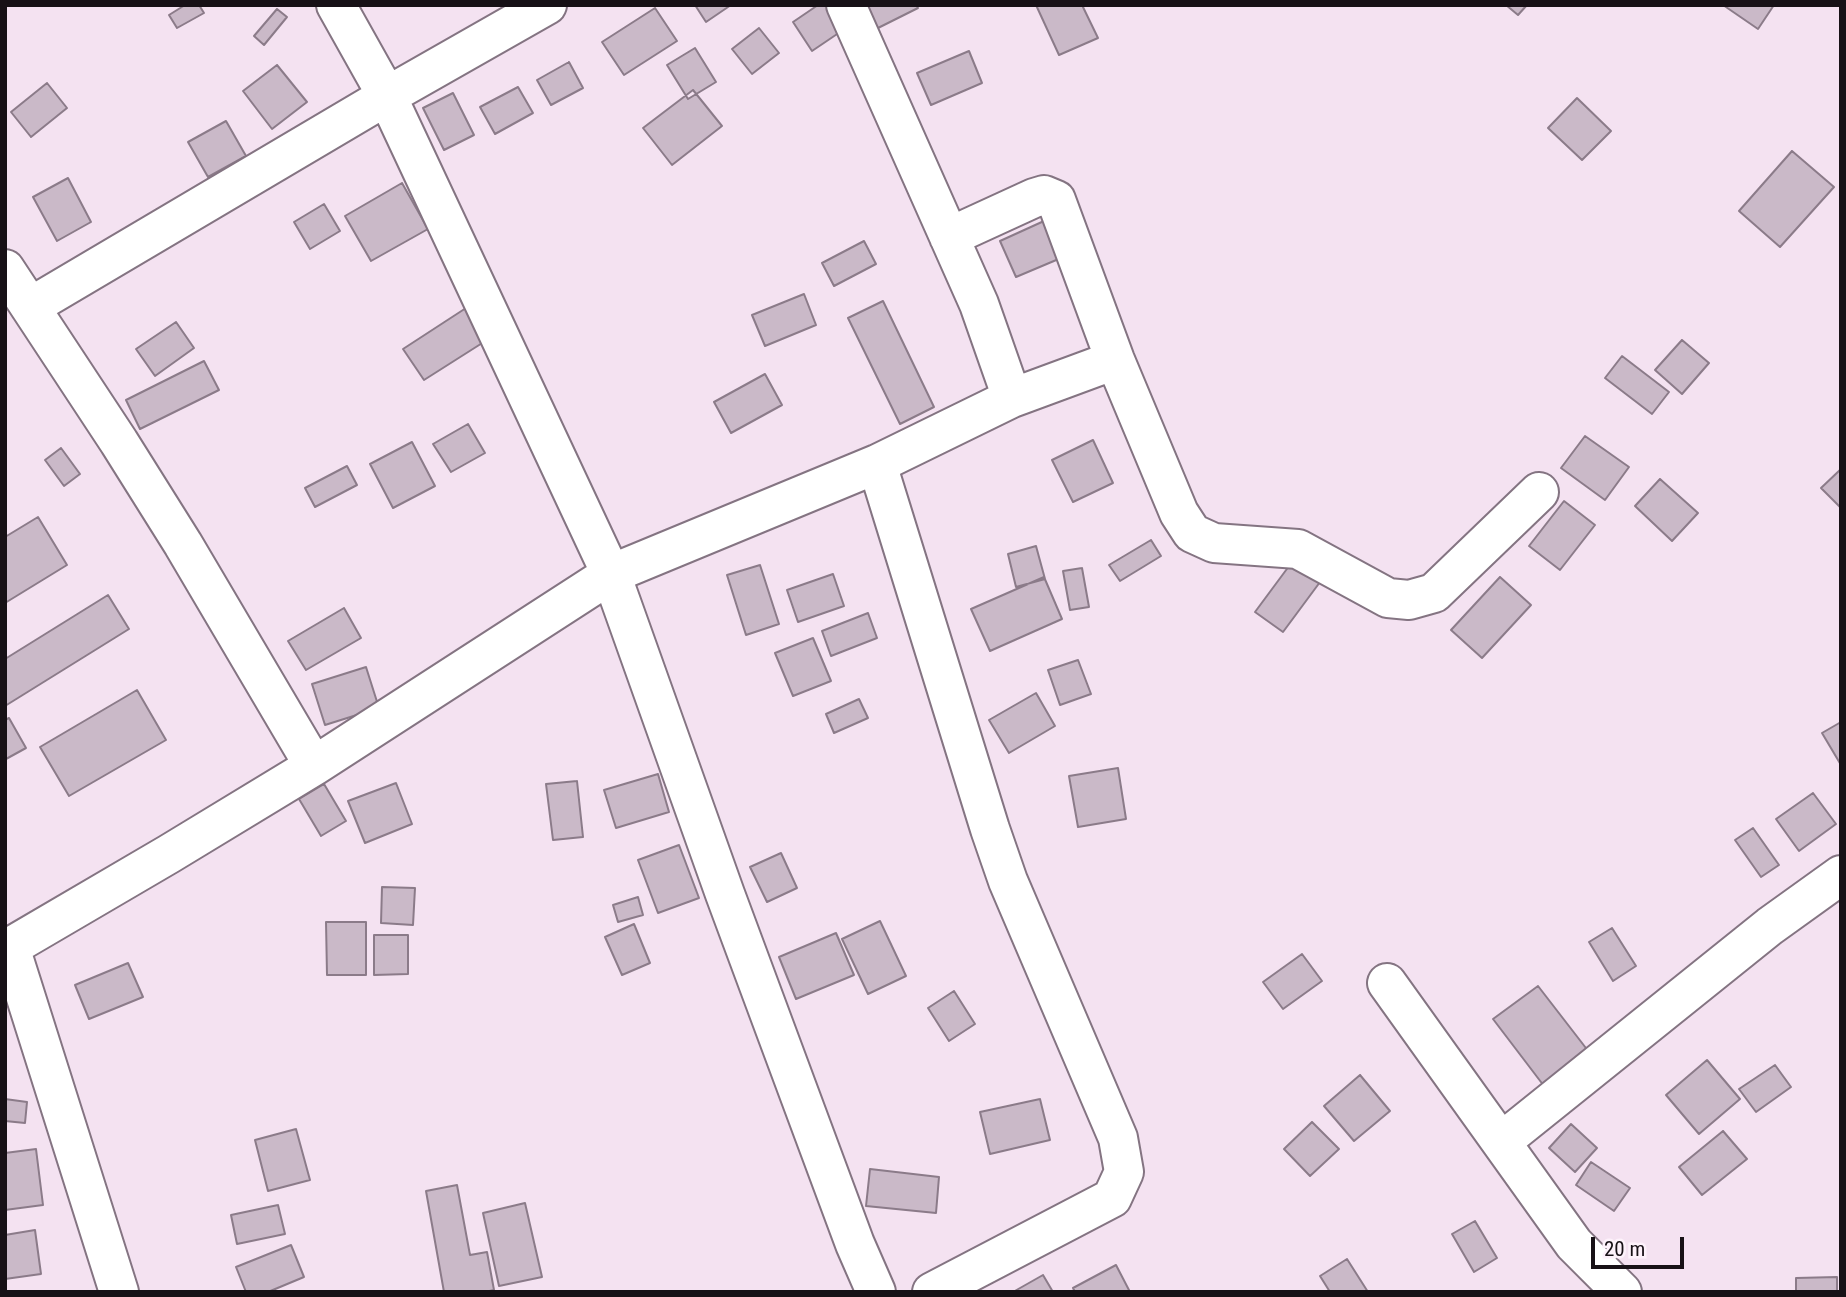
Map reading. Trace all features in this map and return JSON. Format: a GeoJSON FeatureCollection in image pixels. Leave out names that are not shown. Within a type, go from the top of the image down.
{"type":"FeatureCollection","features":[{"type":"Feature","properties":{"kind":"street"},"geometry":{"type":"LineString","coordinates":[[336,5],[387,96],[611,574],[725,894],[855,1244],[876,1292]]}},
{"type":"Feature","properties":{"kind":"street"},"geometry":{"type":"LineString","coordinates":[[30,307],[387,96],[547,5]]}},
{"type":"Feature","properties":{"kind":"street"},"geometry":{"type":"LineString","coordinates":[[846,5],[979,304],[1012,398]]}},
{"type":"Feature","properties":{"kind":"street"},"geometry":{"type":"LineString","coordinates":[[949,237],[1034,198],[1044,195],[1056,200],[1115,360],[1179,513],[1192,533],[1214,543],[1297,549],[1388,598],[1409,600],[1434,593],[1539,492]]}},
{"type":"Feature","properties":{"kind":"street"},"geometry":{"type":"LineString","coordinates":[[5,270],[183,544],[314,766]]}},
{"type":"Feature","properties":{"kind":"street"},"geometry":{"type":"LineString","coordinates":[[119,1292],[8,948],[314,766],[611,574],[877,464],[1012,398],[1115,360]]}},
{"type":"Feature","properties":{"kind":"street"},"geometry":{"type":"LineString","coordinates":[[877,464],[1007,881],[1118,1138],[1124,1172],[1112,1198],[932,1292]]}},
{"type":"Feature","properties":{"kind":"street"},"geometry":{"type":"LineString","coordinates":[[1502,1142],[1770,926],[1841,875]]}},
{"type":"Feature","properties":{"kind":"street"},"geometry":{"type":"LineString","coordinates":[[1387,983],[1574,1244],[1622,1292]]}},
{"type":"Feature","properties":{"kind":"building"},"geometry":{"type":"Polygon","coordinates":[[[185,5],[199,5],[204,13],[177,28],[169,15],[185,5]]]}},
{"type":"Feature","properties":{"kind":"building"},"geometry":{"type":"Polygon","coordinates":[[[695,5],[731,5],[706,22],[695,5]]]}},
{"type":"Feature","properties":{"kind":"building"},"geometry":{"type":"Polygon","coordinates":[[[818,5],[835,5],[849,26],[812,51],[793,22],[818,5]]]}},
{"type":"Feature","properties":{"kind":"building"},"geometry":{"type":"Polygon","coordinates":[[[856,5],[916,5],[918,8],[870,32],[856,5]]]}},
{"type":"Feature","properties":{"kind":"building"},"geometry":{"type":"Polygon","coordinates":[[[1036,5],[1082,5],[1098,38],[1059,55],[1036,5]]]}},
{"type":"Feature","properties":{"kind":"building"},"geometry":{"type":"Polygon","coordinates":[[[1506,5],[1527,5],[1518,15],[1506,5]]]}},
{"type":"Feature","properties":{"kind":"building"},"geometry":{"type":"Polygon","coordinates":[[[1723,5],[1774,5],[1758,29],[1723,5]]]}},
{"type":"Feature","properties":{"kind":"building"},"geometry":{"type":"Polygon","coordinates":[[[655,8],[677,41],[624,75],[602,42],[655,8]]]}},
{"type":"Feature","properties":{"kind":"building"},"geometry":{"type":"Polygon","coordinates":[[[277,9],[287,17],[264,45],[254,36],[277,9]]]}},
{"type":"Feature","properties":{"kind":"building"},"geometry":{"type":"Polygon","coordinates":[[[759,28],[779,53],[752,74],[732,49],[759,28]]]}},
{"type":"Feature","properties":{"kind":"building"},"geometry":{"type":"Polygon","coordinates":[[[695,48],[716,82],[688,99],[667,65],[695,48]]]}},
{"type":"Feature","properties":{"kind":"building"},"geometry":{"type":"Polygon","coordinates":[[[969,51],[982,83],[931,105],[917,73],[969,51]]]}},
{"type":"Feature","properties":{"kind":"building"},"geometry":{"type":"Polygon","coordinates":[[[569,62],[583,88],[551,105],[537,80],[569,62]]]}},
{"type":"Feature","properties":{"kind":"building"},"geometry":{"type":"Polygon","coordinates":[[[277,65],[307,102],[272,129],[243,91],[277,65]]]}},
{"type":"Feature","properties":{"kind":"building"},"geometry":{"type":"Polygon","coordinates":[[[47,83],[67,108],[31,137],[11,112],[47,83]]]}},
{"type":"Feature","properties":{"kind":"building"},"geometry":{"type":"Polygon","coordinates":[[[518,87],[533,113],[495,134],[480,107],[518,87]]]}},
{"type":"Feature","properties":{"kind":"building"},"geometry":{"type":"Polygon","coordinates":[[[693,90],[722,126],[672,165],[643,128],[693,90]]]}},
{"type":"Feature","properties":{"kind":"building"},"geometry":{"type":"Polygon","coordinates":[[[453,93],[474,135],[444,150],[423,108],[453,93]]]}},
{"type":"Feature","properties":{"kind":"building"},"geometry":{"type":"Polygon","coordinates":[[[1577,98],[1611,131],[1582,160],[1548,128],[1577,98]]]}},
{"type":"Feature","properties":{"kind":"building"},"geometry":{"type":"Polygon","coordinates":[[[226,121],[246,156],[208,177],[188,142],[226,121]]]}},
{"type":"Feature","properties":{"kind":"building"},"geometry":{"type":"Polygon","coordinates":[[[1792,151],[1834,187],[1780,247],[1739,211],[1792,151]]]}},
{"type":"Feature","properties":{"kind":"building"},"geometry":{"type":"Polygon","coordinates":[[[68,178],[91,222],[57,241],[33,197],[68,178]]]}},
{"type":"Feature","properties":{"kind":"building"},"geometry":{"type":"Polygon","coordinates":[[[402,183],[428,229],[371,261],[345,216],[402,183]]]}},
{"type":"Feature","properties":{"kind":"building"},"geometry":{"type":"Polygon","coordinates":[[[324,204],[340,231],[310,249],[294,222],[324,204]]]}},
{"type":"Feature","properties":{"kind":"building"},"geometry":{"type":"Polygon","coordinates":[[[1044,221],[1061,258],[1016,277],[1000,241],[1044,221]]]}},
{"type":"Feature","properties":{"kind":"building"},"geometry":{"type":"Polygon","coordinates":[[[864,241],[876,264],[834,286],[822,263],[864,241]]]}},
{"type":"Feature","properties":{"kind":"building"},"geometry":{"type":"Polygon","coordinates":[[[804,294],[816,325],[765,346],[752,315],[804,294]]]}},
{"type":"Feature","properties":{"kind":"building"},"geometry":{"type":"Polygon","coordinates":[[[883,301],[934,407],[900,424],[848,318],[883,301]]]}},
{"type":"Feature","properties":{"kind":"building"},"geometry":{"type":"Polygon","coordinates":[[[466,308],[487,340],[424,380],[403,349],[466,308]]]}},
{"type":"Feature","properties":{"kind":"building"},"geometry":{"type":"Polygon","coordinates":[[[176,322],[194,348],[155,376],[136,349],[176,322]]]}},
{"type":"Feature","properties":{"kind":"building"},"geometry":{"type":"Polygon","coordinates":[[[1682,340],[1709,363],[1682,394],[1655,370],[1682,340]]]}},
{"type":"Feature","properties":{"kind":"building"},"geometry":{"type":"Polygon","coordinates":[[[1622,356],[1669,392],[1652,414],[1605,378],[1622,356]]]}},
{"type":"Feature","properties":{"kind":"building"},"geometry":{"type":"Polygon","coordinates":[[[204,361],[219,390],[140,429],[126,400],[204,361]]]}},
{"type":"Feature","properties":{"kind":"building"},"geometry":{"type":"Polygon","coordinates":[[[765,374],[782,405],[731,433],[714,402],[765,374]]]}},
{"type":"Feature","properties":{"kind":"building"},"geometry":{"type":"Polygon","coordinates":[[[468,424],[485,453],[451,472],[433,444],[468,424]]]}},
{"type":"Feature","properties":{"kind":"building"},"geometry":{"type":"Polygon","coordinates":[[[1585,436],[1629,467],[1605,500],[1561,468],[1585,436]]]}},
{"type":"Feature","properties":{"kind":"building"},"geometry":{"type":"Polygon","coordinates":[[[1093,440],[1113,483],[1073,502],[1052,460],[1093,440]]]}},
{"type":"Feature","properties":{"kind":"building"},"geometry":{"type":"Polygon","coordinates":[[[412,442],[435,486],[393,508],[370,464],[412,442]]]}},
{"type":"Feature","properties":{"kind":"building"},"geometry":{"type":"Polygon","coordinates":[[[61,448],[80,474],[64,486],[45,460],[61,448]]]}},
{"type":"Feature","properties":{"kind":"building"},"geometry":{"type":"Polygon","coordinates":[[[347,466],[357,485],[315,507],[305,488],[347,466]]]}},
{"type":"Feature","properties":{"kind":"building"},"geometry":{"type":"Polygon","coordinates":[[[1841,469],[1841,508],[1821,488],[1841,469]]]}},
{"type":"Feature","properties":{"kind":"building"},"geometry":{"type":"Polygon","coordinates":[[[1660,479],[1698,513],[1672,541],[1635,506],[1660,479]]]}},
{"type":"Feature","properties":{"kind":"building"},"geometry":{"type":"Polygon","coordinates":[[[1564,501],[1595,525],[1560,570],[1529,546],[1564,501]]]}},
{"type":"Feature","properties":{"kind":"building"},"geometry":{"type":"Polygon","coordinates":[[[38,517],[67,565],[5,603],[5,537],[38,517]]]}},
{"type":"Feature","properties":{"kind":"building"},"geometry":{"type":"Polygon","coordinates":[[[1151,540],[1161,556],[1120,581],[1109,565],[1151,540]]]}},
{"type":"Feature","properties":{"kind":"building"},"geometry":{"type":"Polygon","coordinates":[[[1036,546],[1045,579],[1016,587],[1008,554],[1036,546]]]}},
{"type":"Feature","properties":{"kind":"building"},"geometry":{"type":"Polygon","coordinates":[[[1295,558],[1323,578],[1283,632],[1255,612],[1295,558]]]}},
{"type":"Feature","properties":{"kind":"building"},"geometry":{"type":"Polygon","coordinates":[[[760,565],[779,624],[746,635],[727,575],[760,565]]]}},
{"type":"Feature","properties":{"kind":"building"},"geometry":{"type":"Polygon","coordinates":[[[1082,568],[1089,607],[1070,610],[1063,571],[1082,568]]]}},
{"type":"Feature","properties":{"kind":"building"},"geometry":{"type":"Polygon","coordinates":[[[833,574],[844,606],[798,622],[787,590],[833,574]]]}},
{"type":"Feature","properties":{"kind":"building"},"geometry":{"type":"Polygon","coordinates":[[[1044,577],[1062,619],[990,651],[971,609],[1044,577]]]}},
{"type":"Feature","properties":{"kind":"building"},"geometry":{"type":"Polygon","coordinates":[[[1500,577],[1531,605],[1482,658],[1451,630],[1500,577]]]}},
{"type":"Feature","properties":{"kind":"building"},"geometry":{"type":"Polygon","coordinates":[[[108,595],[129,629],[5,706],[5,659],[108,595]]]}},
{"type":"Feature","properties":{"kind":"building"},"geometry":{"type":"Polygon","coordinates":[[[344,608],[361,638],[306,670],[288,641],[344,608]]]}},
{"type":"Feature","properties":{"kind":"building"},"geometry":{"type":"Polygon","coordinates":[[[868,613],[877,638],[831,656],[822,631],[868,613]]]}},
{"type":"Feature","properties":{"kind":"building"},"geometry":{"type":"Polygon","coordinates":[[[813,638],[831,681],[793,696],[775,653],[813,638]]]}},
{"type":"Feature","properties":{"kind":"building"},"geometry":{"type":"Polygon","coordinates":[[[1078,660],[1091,694],[1060,705],[1048,670],[1078,660]]]}},
{"type":"Feature","properties":{"kind":"building"},"geometry":{"type":"Polygon","coordinates":[[[366,667],[379,708],[325,725],[312,684],[366,667]]]}},
{"type":"Feature","properties":{"kind":"building"},"geometry":{"type":"Polygon","coordinates":[[[137,690],[166,740],[69,796],[40,747],[137,690]]]}},
{"type":"Feature","properties":{"kind":"building"},"geometry":{"type":"Polygon","coordinates":[[[1036,693],[1055,726],[1009,753],[989,720],[1036,693]]]}},
{"type":"Feature","properties":{"kind":"building"},"geometry":{"type":"Polygon","coordinates":[[[859,699],[868,718],[834,733],[826,714],[859,699]]]}},
{"type":"Feature","properties":{"kind":"building"},"geometry":{"type":"Polygon","coordinates":[[[9,718],[26,748],[6,759],[5,720],[9,718]]]}},
{"type":"Feature","properties":{"kind":"building"},"geometry":{"type":"Polygon","coordinates":[[[1841,722],[1841,765],[1822,733],[1841,722]]]}},
{"type":"Feature","properties":{"kind":"building"},"geometry":{"type":"Polygon","coordinates":[[[1118,768],[1126,819],[1078,827],[1069,776],[1118,768]]]}},
{"type":"Feature","properties":{"kind":"building"},"geometry":{"type":"Polygon","coordinates":[[[658,774],[669,812],[616,828],[604,790],[658,774]]]}},
{"type":"Feature","properties":{"kind":"building"},"geometry":{"type":"Polygon","coordinates":[[[577,781],[583,837],[553,840],[546,784],[577,781]]]}},
{"type":"Feature","properties":{"kind":"building"},"geometry":{"type":"Polygon","coordinates":[[[396,783],[412,824],[365,843],[348,801],[396,783]]]}},
{"type":"Feature","properties":{"kind":"building"},"geometry":{"type":"Polygon","coordinates":[[[324,784],[346,821],[321,836],[299,799],[324,784]]]}},
{"type":"Feature","properties":{"kind":"building"},"geometry":{"type":"Polygon","coordinates":[[[1813,793],[1836,824],[1799,851],[1776,819],[1813,793]]]}},
{"type":"Feature","properties":{"kind":"building"},"geometry":{"type":"Polygon","coordinates":[[[1753,828],[1779,865],[1761,877],[1735,840],[1753,828]]]}},
{"type":"Feature","properties":{"kind":"building"},"geometry":{"type":"Polygon","coordinates":[[[679,845],[699,898],[658,913],[638,860],[679,845]]]}},
{"type":"Feature","properties":{"kind":"building"},"geometry":{"type":"Polygon","coordinates":[[[781,853],[797,888],[767,902],[750,867],[781,853]]]}},
{"type":"Feature","properties":{"kind":"building"},"geometry":{"type":"Polygon","coordinates":[[[382,887],[415,888],[413,925],[381,923],[382,887]]]}},
{"type":"Feature","properties":{"kind":"building"},"geometry":{"type":"Polygon","coordinates":[[[638,897],[643,915],[618,922],[613,905],[638,897]]]}},
{"type":"Feature","properties":{"kind":"building"},"geometry":{"type":"Polygon","coordinates":[[[880,921],[906,976],[868,994],[842,939],[880,921]]]}},
{"type":"Feature","properties":{"kind":"building"},"geometry":{"type":"Polygon","coordinates":[[[326,922],[366,922],[366,975],[327,975],[326,922]]]}},
{"type":"Feature","properties":{"kind":"building"},"geometry":{"type":"Polygon","coordinates":[[[634,924],[650,963],[622,975],[605,937],[634,924]]]}},
{"type":"Feature","properties":{"kind":"building"},"geometry":{"type":"Polygon","coordinates":[[[1612,928],[1636,966],[1613,981],[1589,942],[1612,928]]]}},
{"type":"Feature","properties":{"kind":"building"},"geometry":{"type":"Polygon","coordinates":[[[836,933],[854,975],[796,999],[779,957],[836,933]]]}},
{"type":"Feature","properties":{"kind":"building"},"geometry":{"type":"Polygon","coordinates":[[[374,935],[408,935],[408,974],[374,975],[374,935]]]}},
{"type":"Feature","properties":{"kind":"building"},"geometry":{"type":"Polygon","coordinates":[[[1302,954],[1322,981],[1283,1009],[1263,982],[1302,954]]]}},
{"type":"Feature","properties":{"kind":"building"},"geometry":{"type":"Polygon","coordinates":[[[128,963],[143,997],[89,1019],[75,985],[128,963]]]}},
{"type":"Feature","properties":{"kind":"building"},"geometry":{"type":"Polygon","coordinates":[[[1538,986],[1589,1052],[1544,1086],[1493,1019],[1538,986]]]}},
{"type":"Feature","properties":{"kind":"building"},"geometry":{"type":"Polygon","coordinates":[[[954,991],[975,1024],[949,1041],[928,1008],[954,991]]]}},
{"type":"Feature","properties":{"kind":"building"},"geometry":{"type":"Polygon","coordinates":[[[1707,1060],[1740,1099],[1699,1134],[1666,1095],[1707,1060]]]}},
{"type":"Feature","properties":{"kind":"building"},"geometry":{"type":"Polygon","coordinates":[[[1775,1065],[1791,1087],[1756,1112],[1739,1089],[1775,1065]]]}},
{"type":"Feature","properties":{"kind":"building"},"geometry":{"type":"Polygon","coordinates":[[[1360,1075],[1390,1111],[1354,1141],[1324,1106],[1360,1075]]]}},
{"type":"Feature","properties":{"kind":"building"},"geometry":{"type":"Polygon","coordinates":[[[5,1099],[27,1102],[25,1123],[5,1121],[5,1099]]]}},
{"type":"Feature","properties":{"kind":"building"},"geometry":{"type":"Polygon","coordinates":[[[1040,1099],[1050,1140],[990,1154],[980,1112],[1040,1099]]]}},
{"type":"Feature","properties":{"kind":"building"},"geometry":{"type":"Polygon","coordinates":[[[1312,1122],[1339,1149],[1310,1176],[1284,1149],[1312,1122]]]}},
{"type":"Feature","properties":{"kind":"building"},"geometry":{"type":"Polygon","coordinates":[[[1571,1124],[1597,1148],[1575,1172],[1549,1148],[1571,1124]]]}},
{"type":"Feature","properties":{"kind":"building"},"geometry":{"type":"Polygon","coordinates":[[[296,1129],[310,1180],[268,1191],[255,1140],[296,1129]]]}},
{"type":"Feature","properties":{"kind":"building"},"geometry":{"type":"Polygon","coordinates":[[[1723,1131],[1747,1159],[1702,1195],[1679,1167],[1723,1131]]]}},
{"type":"Feature","properties":{"kind":"building"},"geometry":{"type":"Polygon","coordinates":[[[36,1149],[43,1205],[5,1210],[5,1153],[36,1149]]]}},
{"type":"Feature","properties":{"kind":"building"},"geometry":{"type":"Polygon","coordinates":[[[1591,1162],[1630,1188],[1614,1211],[1576,1185],[1591,1162]]]}},
{"type":"Feature","properties":{"kind":"building"},"geometry":{"type":"Polygon","coordinates":[[[870,1169],[939,1177],[936,1213],[866,1206],[870,1169]]]}},
{"type":"Feature","properties":{"kind":"building"},"geometry":{"type":"Polygon","coordinates":[[[457,1185],[470,1255],[487,1252],[494,1290],[444,1292],[426,1191],[457,1185]]]}},
{"type":"Feature","properties":{"kind":"building"},"geometry":{"type":"Polygon","coordinates":[[[525,1203],[542,1277],[499,1286],[483,1213],[525,1203]]]}},
{"type":"Feature","properties":{"kind":"building"},"geometry":{"type":"Polygon","coordinates":[[[278,1205],[285,1234],[237,1244],[231,1215],[278,1205]]]}},
{"type":"Feature","properties":{"kind":"building"},"geometry":{"type":"Polygon","coordinates":[[[1475,1221],[1497,1258],[1474,1272],[1452,1234],[1475,1221]]]}},
{"type":"Feature","properties":{"kind":"building"},"geometry":{"type":"Polygon","coordinates":[[[35,1230],[41,1274],[5,1279],[5,1235],[35,1230]]]}},
{"type":"Feature","properties":{"kind":"building"},"geometry":{"type":"Polygon","coordinates":[[[291,1245],[304,1277],[268,1292],[246,1292],[236,1267],[291,1245]]]}},
{"type":"Feature","properties":{"kind":"building"},"geometry":{"type":"Polygon","coordinates":[[[1347,1259],[1368,1292],[1330,1292],[1320,1276],[1347,1259]]]}},
{"type":"Feature","properties":{"kind":"building"},"geometry":{"type":"Polygon","coordinates":[[[1116,1265],[1130,1292],[1075,1292],[1073,1288],[1116,1265]]]}},
{"type":"Feature","properties":{"kind":"building"},"geometry":{"type":"Polygon","coordinates":[[[1043,1275],[1053,1292],[1013,1292],[1043,1275]]]}},
{"type":"Feature","properties":{"kind":"building"},"geometry":{"type":"Polygon","coordinates":[[[1837,1277],[1837,1292],[1796,1292],[1796,1278],[1837,1277]]]}}]}
